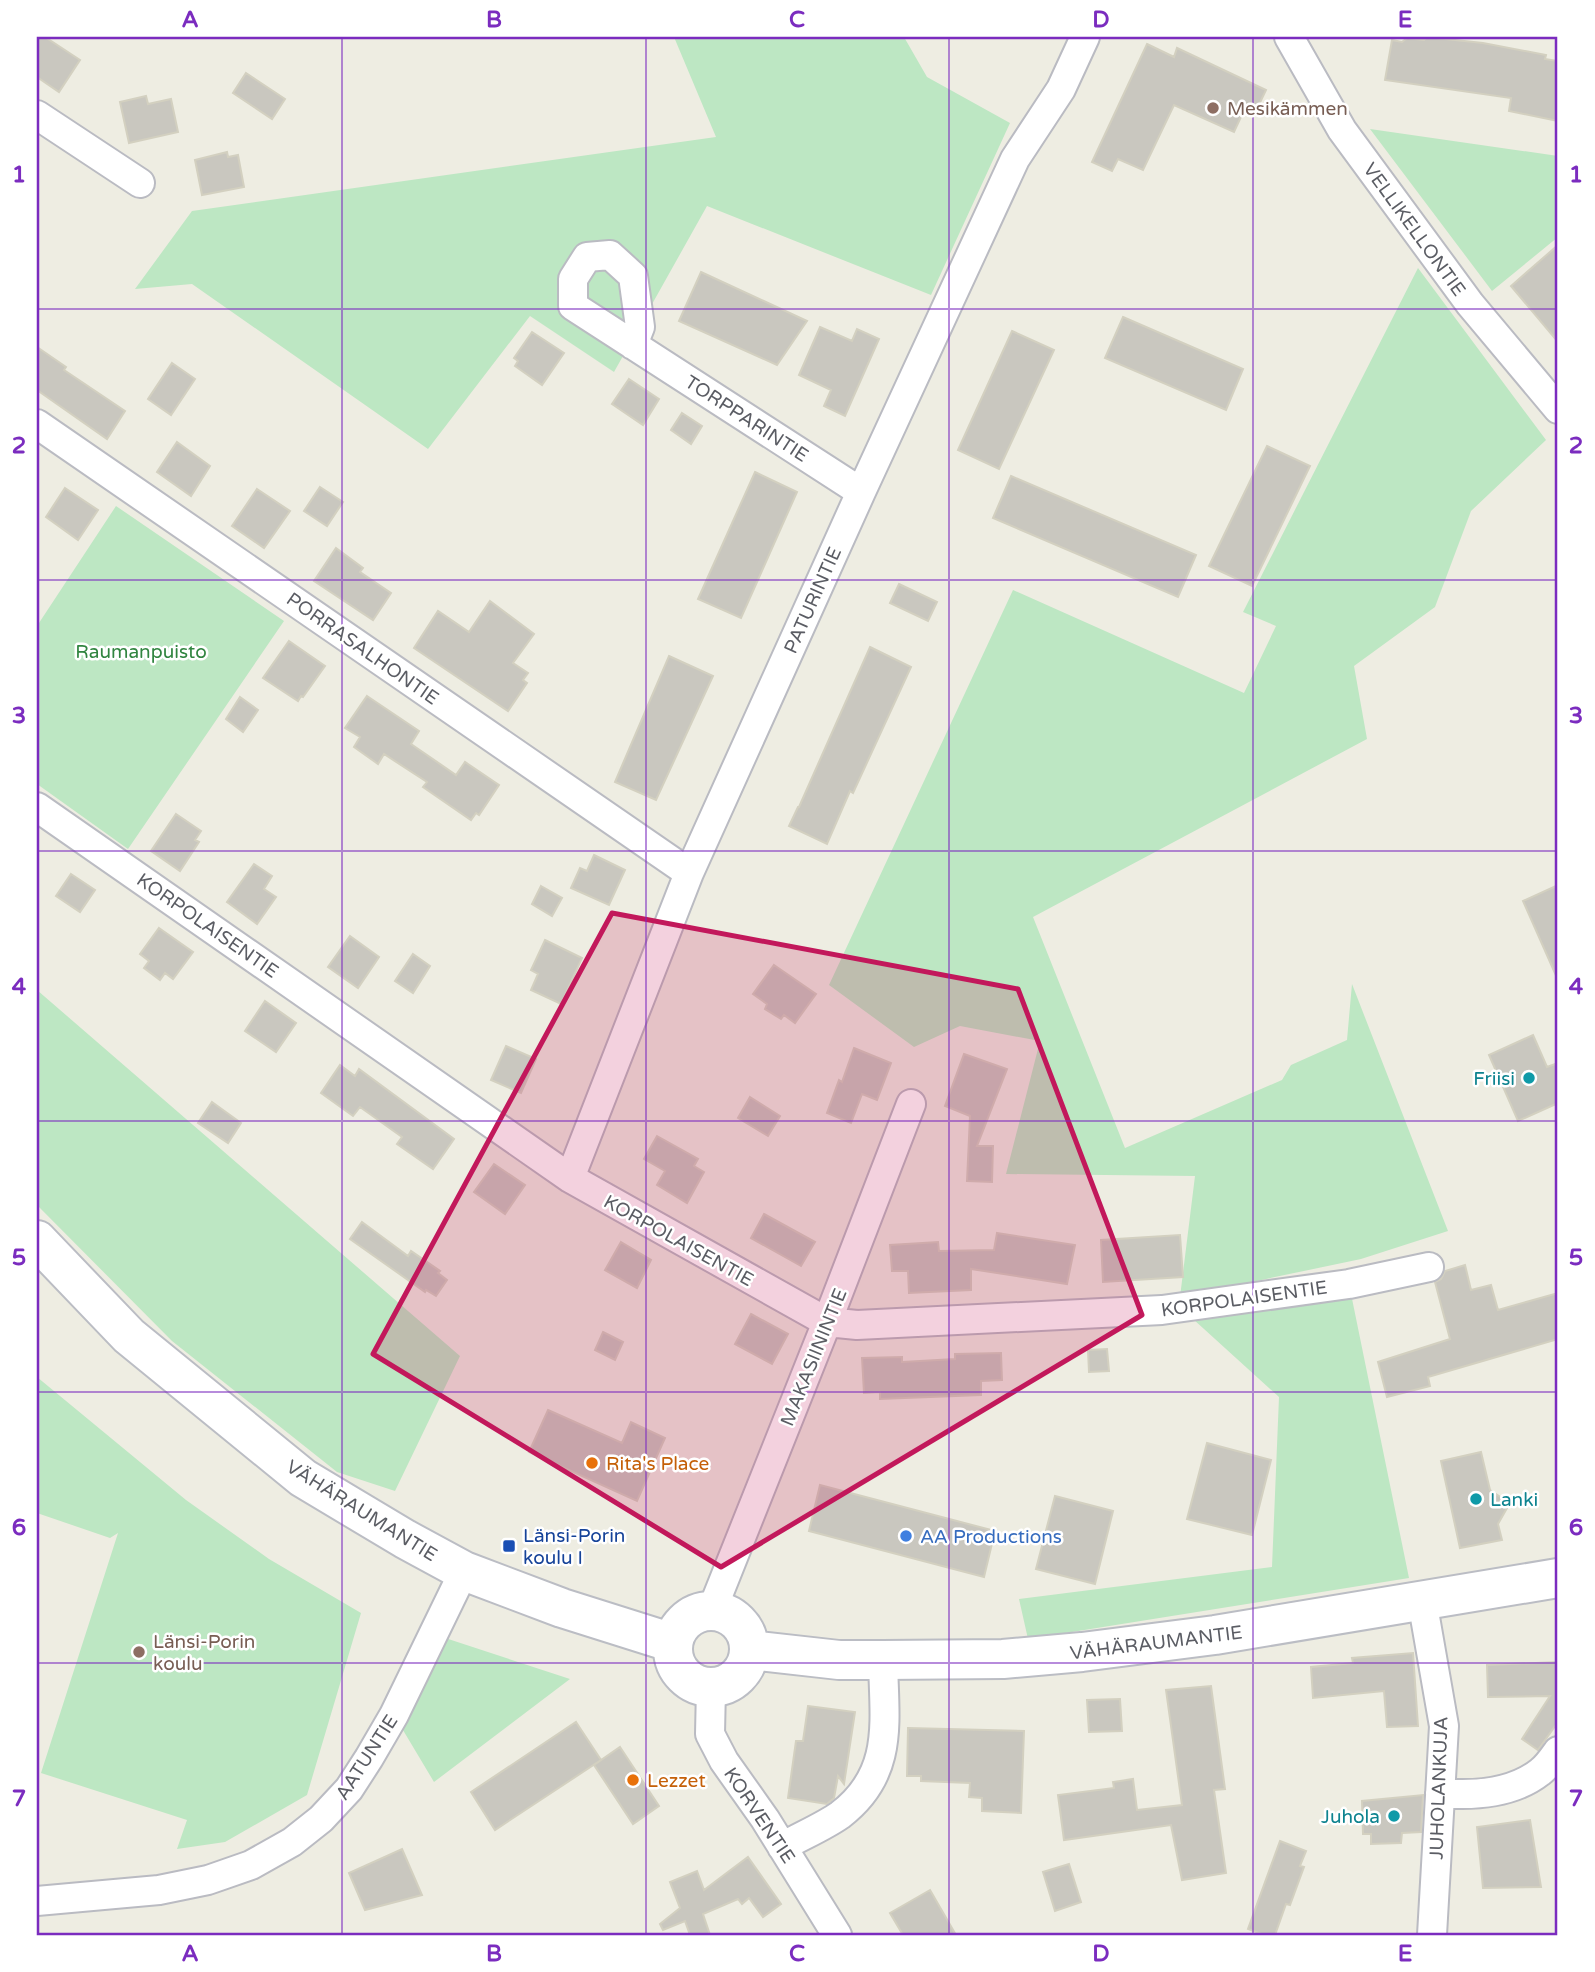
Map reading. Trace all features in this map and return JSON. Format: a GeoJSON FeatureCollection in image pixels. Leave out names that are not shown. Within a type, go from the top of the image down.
{"type":"FeatureCollection","features":[{"type":"Feature","properties":{"kind":"main road","name":"VÄHÄRAUMANTIE"},"geometry":{"type":"LineString","coordinates":[[37,1240],[129,1336],[303,1478],[464,1571],[562,1608],[673,1643]]}},
{"type":"Feature","properties":{"kind":"main road","name":"VÄHÄRAUMANTIE"},"geometry":{"type":"LineString","coordinates":[[750,1650],[839,1660],[1003,1658],[1082,1652],[1215,1635],[1558,1578]]}},
{"type":"Feature","properties":{"kind":"main road"},"geometry":{"type":"LineString","coordinates":[[712,1610],[730,1615],[740,1623],[748,1637],[750,1650],[746,1665],[738,1676],[727,1684],[711,1687],[694,1684],[681,1673],[674,1660],[673,1643],[678,1628],[688,1618],[698,1612],[712,1610]]}},
{"type":"Feature","properties":{"kind":"street","name":"PATURINTIE"},"geometry":{"type":"LineString","coordinates":[[570,1178],[689,873],[1015,159],[1061,89],[1085,37]]}},
{"type":"Feature","properties":{"kind":"street","name":"VELLIKELLONTIE"},"geometry":{"type":"LineString","coordinates":[[1289,37],[1342,130],[1470,304],[1558,409]]}},
{"type":"Feature","properties":{"kind":"street"},"geometry":{"type":"LineString","coordinates":[[37,115],[140,183]]}},
{"type":"Feature","properties":{"kind":"street","name":"TORPPARINTIE"},"geometry":{"type":"LineString","coordinates":[[633,345],[861,492]]}},
{"type":"Feature","properties":{"kind":"street","name":"PORRASALHONTIE"},"geometry":{"type":"LineString","coordinates":[[37,424],[689,873]]}},
{"type":"Feature","properties":{"kind":"street","name":"KORPOLAISENTIE"},"geometry":{"type":"LineString","coordinates":[[37,807],[570,1178],[827,1322],[857,1325],[1162,1310],[1349,1284],[1429,1267]]}},
{"type":"Feature","properties":{"kind":"street","name":"MAKASIININTIE"},"geometry":{"type":"LineString","coordinates":[[712,1610],[911,1104]]}},
{"type":"Feature","properties":{"kind":"street","name":"AATUNTIE"},"geometry":{"type":"LineString","coordinates":[[37,1901],[159,1890],[208,1880],[251,1865],[292,1842],[321,1819],[349,1788],[369,1758],[394,1715],[464,1571]]}},
{"type":"Feature","properties":{"kind":"street","name":"JUHOLANKUJA"},"geometry":{"type":"LineString","coordinates":[[1422,1600],[1444,1726],[1432,1935]]}},
{"type":"Feature","properties":{"kind":"street"},"geometry":{"type":"LineString","coordinates":[[782,1847],[837,1816],[856,1801],[870,1783],[879,1763],[884,1740],[883,1660]]}},
{"type":"Feature","properties":{"kind":"street","name":"KORVENTIE"},"geometry":{"type":"LineString","coordinates":[[711,1687],[710,1734],[837,1935]]}},
{"type":"Feature","properties":{"kind":"street"},"geometry":{"type":"LineString","coordinates":[[1440,1793],[1471,1796],[1520,1784],[1542,1771],[1558,1751]]}},
{"type":"Feature","properties":{"kind":"highlighted area"},"geometry":{"type":"Polygon","coordinates":[[[612,913],[1018,989],[1142,1315],[721,1567],[373,1354],[612,913]]]}},
{"type":"Feature","properties":{"kind":"green space"},"geometry":{"type":"Polygon","coordinates":[[[674,37],[904,37],[927,77],[1010,123],[931,295],[707,206],[614,372],[530,316],[428,449],[192,284],[135,289],[192,211],[716,137],[674,37]]]}},
{"type":"Feature","properties":{"kind":"green space"},"geometry":{"type":"Polygon","coordinates":[[[1370,129],[1558,156],[1558,237],[1492,291],[1370,129]]]}},
{"type":"Feature","properties":{"kind":"green space"},"geometry":{"type":"Polygon","coordinates":[[[1418,268],[1546,440],[1471,511],[1435,607],[1354,666],[1367,739],[1033,917],[1125,1148],[1282,1080],[1291,1065],[1347,1040],[1352,984],[1448,1231],[1361,1259],[1180,1297],[1195,1176],[1006,1174],[1040,1041],[960,1026],[914,1047],[829,985],[1013,590],[1244,693],[1276,626],[1243,612],[1418,268]]]}},
{"type":"Feature","properties":{"kind":"green space","name":"Raumanpuisto"},"geometry":{"type":"Polygon","coordinates":[[[116,506],[284,621],[128,849],[37,784],[37,626],[116,506]]]}},
{"type":"Feature","properties":{"kind":"green space"},"geometry":{"type":"Polygon","coordinates":[[[37,990],[460,1356],[395,1491],[337,1472],[172,1341],[37,1205],[37,990]]]}},
{"type":"Feature","properties":{"kind":"green space"},"geometry":{"type":"Polygon","coordinates":[[[1349,1284],[1409,1578],[1028,1639],[1019,1599],[1272,1567],[1279,1397],[1193,1319],[1349,1284]]]}},
{"type":"Feature","properties":{"kind":"green space","name":"Länsi-Porin koulu"},"geometry":{"type":"Polygon","coordinates":[[[37,1377],[186,1500],[269,1559],[361,1613],[307,1795],[225,1842],[177,1849],[187,1820],[41,1773],[118,1533],[110,1538],[37,1513],[37,1377]]]}},
{"type":"Feature","properties":{"kind":"green space"},"geometry":{"type":"Polygon","coordinates":[[[433,1634],[570,1679],[434,1782],[394,1715],[433,1634]]]}},
{"type":"Feature","properties":{"kind":"building"},"geometry":{"type":"Polygon","coordinates":[[[37,37],[45,37],[80,60],[59,92],[37,77],[37,37]]]}},
{"type":"Feature","properties":{"kind":"building"},"geometry":{"type":"Polygon","coordinates":[[[1427,37],[1483,43],[1546,55],[1545,59],[1558,61],[1558,121],[1509,111],[1511,98],[1385,80],[1392,40],[1402,42],[1407,38],[1424,40],[1427,37]]]}},
{"type":"Feature","properties":{"kind":"building","name":"Mesikämmen"},"geometry":{"type":"Polygon","coordinates":[[[1147,44],[1174,57],[1177,48],[1266,90],[1256,111],[1246,106],[1234,132],[1174,105],[1143,170],[1118,159],[1112,171],[1092,162],[1147,44]]]}},
{"type":"Feature","properties":{"kind":"building"},"geometry":{"type":"Polygon","coordinates":[[[246,73],[285,99],[272,119],[233,93],[246,73]]]}},
{"type":"Feature","properties":{"kind":"building"},"geometry":{"type":"Polygon","coordinates":[[[146,96],[148,104],[171,99],[178,132],[129,143],[120,102],[146,96]]]}},
{"type":"Feature","properties":{"kind":"building"},"geometry":{"type":"Polygon","coordinates":[[[227,152],[228,157],[238,155],[244,187],[202,195],[195,160],[227,152]]]}},
{"type":"Feature","properties":{"kind":"building"},"geometry":{"type":"Polygon","coordinates":[[[1558,245],[1558,342],[1511,286],[1558,245]]]}},
{"type":"Feature","properties":{"kind":"building"},"geometry":{"type":"Polygon","coordinates":[[[701,272],[807,321],[777,365],[679,321],[701,272]]]}},
{"type":"Feature","properties":{"kind":"building"},"geometry":{"type":"Polygon","coordinates":[[[1123,317],[1243,369],[1226,410],[1105,358],[1123,317]]]}},
{"type":"Feature","properties":{"kind":"building"},"geometry":{"type":"Polygon","coordinates":[[[820,327],[852,341],[857,329],[879,339],[845,416],[824,406],[831,390],[799,375],[820,327]]]}},
{"type":"Feature","properties":{"kind":"building"},"geometry":{"type":"Polygon","coordinates":[[[1012,331],[1054,350],[999,469],[958,450],[1012,331]]]}},
{"type":"Feature","properties":{"kind":"building"},"geometry":{"type":"Polygon","coordinates":[[[532,332],[564,353],[542,385],[515,366],[518,361],[514,358],[532,332]]]}},
{"type":"Feature","properties":{"kind":"building"},"geometry":{"type":"Polygon","coordinates":[[[37,347],[66,367],[64,370],[125,411],[107,439],[37,390],[37,347]]]}},
{"type":"Feature","properties":{"kind":"building"},"geometry":{"type":"Polygon","coordinates":[[[172,363],[195,379],[171,415],[148,399],[172,363]]]}},
{"type":"Feature","properties":{"kind":"building"},"geometry":{"type":"Polygon","coordinates":[[[629,379],[659,399],[643,425],[612,404],[629,379]]]}},
{"type":"Feature","properties":{"kind":"building"},"geometry":{"type":"Polygon","coordinates":[[[682,413],[702,426],[691,444],[671,430],[682,413]]]}},
{"type":"Feature","properties":{"kind":"building"},"geometry":{"type":"Polygon","coordinates":[[[177,442],[210,466],[191,496],[157,472],[177,442]]]}},
{"type":"Feature","properties":{"kind":"building"},"geometry":{"type":"Polygon","coordinates":[[[1267,446],[1310,466],[1252,586],[1209,566],[1267,446]]]}},
{"type":"Feature","properties":{"kind":"building"},"geometry":{"type":"Polygon","coordinates":[[[755,472],[797,492],[741,618],[698,599],[755,472]]]}},
{"type":"Feature","properties":{"kind":"building"},"geometry":{"type":"Polygon","coordinates":[[[1011,476],[1196,555],[1178,597],[993,518],[1011,476]]]}},
{"type":"Feature","properties":{"kind":"building"},"geometry":{"type":"Polygon","coordinates":[[[320,487],[343,502],[327,526],[304,511],[320,487]]]}},
{"type":"Feature","properties":{"kind":"building"},"geometry":{"type":"Polygon","coordinates":[[[65,488],[98,510],[78,540],[46,517],[65,488]]]}},
{"type":"Feature","properties":{"kind":"building"},"geometry":{"type":"Polygon","coordinates":[[[257,489],[290,511],[264,548],[232,526],[257,489]]]}},
{"type":"Feature","properties":{"kind":"building"},"geometry":{"type":"Polygon","coordinates":[[[336,548],[363,568],[360,572],[391,593],[373,620],[314,581],[336,548]]]}},
{"type":"Feature","properties":{"kind":"building"},"geometry":{"type":"Polygon","coordinates":[[[899,584],[937,602],[928,621],[890,603],[899,584]]]}},
{"type":"Feature","properties":{"kind":"building"},"geometry":{"type":"Polygon","coordinates":[[[490,601],[534,634],[513,663],[528,673],[523,680],[527,683],[508,711],[414,648],[438,611],[469,632],[490,601]]]}},
{"type":"Feature","properties":{"kind":"building"},"geometry":{"type":"Polygon","coordinates":[[[289,641],[325,666],[298,701],[263,678],[289,641]]]}},
{"type":"Feature","properties":{"kind":"building"},"geometry":{"type":"Polygon","coordinates":[[[870,647],[911,667],[827,844],[789,826],[870,647]]]}},
{"type":"Feature","properties":{"kind":"building"},"geometry":{"type":"Polygon","coordinates":[[[669,656],[713,676],[656,800],[615,782],[669,656]]]}},
{"type":"Feature","properties":{"kind":"building"},"geometry":{"type":"Polygon","coordinates":[[[367,696],[419,731],[411,744],[456,775],[465,762],[499,785],[479,815],[476,813],[471,820],[423,787],[427,782],[384,754],[378,764],[354,747],[360,737],[345,728],[367,696]]]}},
{"type":"Feature","properties":{"kind":"building"},"geometry":{"type":"Polygon","coordinates":[[[240,697],[258,710],[243,732],[226,719],[240,697]]]}},
{"type":"Feature","properties":{"kind":"building"},"geometry":{"type":"Polygon","coordinates":[[[176,814],[201,831],[195,840],[199,842],[180,871],[151,851],[176,814]]]}},
{"type":"Feature","properties":{"kind":"building"},"geometry":{"type":"Polygon","coordinates":[[[594,855],[625,870],[609,905],[571,888],[580,868],[587,871],[594,855]]]}},
{"type":"Feature","properties":{"kind":"building"},"geometry":{"type":"Polygon","coordinates":[[[254,864],[272,876],[264,889],[276,897],[257,924],[227,902],[254,864]]]}},
{"type":"Feature","properties":{"kind":"building"},"geometry":{"type":"Polygon","coordinates":[[[71,874],[95,890],[80,912],[56,896],[71,874]]]}},
{"type":"Feature","properties":{"kind":"building"},"geometry":{"type":"Polygon","coordinates":[[[1558,885],[1558,980],[1523,901],[1558,885]]]}},
{"type":"Feature","properties":{"kind":"building"},"geometry":{"type":"Polygon","coordinates":[[[541,886],[562,898],[552,916],[532,904],[541,886]]]}},
{"type":"Feature","properties":{"kind":"building"},"geometry":{"type":"Polygon","coordinates":[[[159,928],[193,952],[173,979],[165,973],[160,980],[144,968],[149,961],[140,954],[159,928]]]}},
{"type":"Feature","properties":{"kind":"building"},"geometry":{"type":"Polygon","coordinates":[[[350,936],[379,957],[358,988],[328,967],[350,936]]]}},
{"type":"Feature","properties":{"kind":"building"},"geometry":{"type":"Polygon","coordinates":[[[545,940],[582,958],[561,1004],[531,990],[538,974],[531,970],[545,940]]]}},
{"type":"Feature","properties":{"kind":"building"},"geometry":{"type":"Polygon","coordinates":[[[413,954],[430,966],[413,993],[395,981],[413,954]]]}},
{"type":"Feature","properties":{"kind":"building"},"geometry":{"type":"Polygon","coordinates":[[[774,965],[816,994],[795,1023],[784,1015],[781,1019],[765,1009],[767,1004],[753,994],[774,965]]]}},
{"type":"Feature","properties":{"kind":"building"},"geometry":{"type":"Polygon","coordinates":[[[265,1001],[296,1023],[276,1052],[245,1031],[265,1001]]]}},
{"type":"Feature","properties":{"kind":"building","name":"Friisi"},"geometry":{"type":"Polygon","coordinates":[[[1533,1035],[1547,1067],[1558,1063],[1558,1103],[1518,1121],[1489,1055],[1533,1035]]]}},
{"type":"Feature","properties":{"kind":"building"},"geometry":{"type":"Polygon","coordinates":[[[506,1046],[536,1059],[521,1093],[491,1080],[506,1046]]]}},
{"type":"Feature","properties":{"kind":"building"},"geometry":{"type":"Polygon","coordinates":[[[854,1048],[891,1063],[877,1100],[862,1094],[851,1123],[827,1113],[854,1048]]]}},
{"type":"Feature","properties":{"kind":"building"},"geometry":{"type":"Polygon","coordinates":[[[964,1054],[1007,1069],[977,1146],[993,1146],[992,1182],[967,1181],[970,1116],[945,1106],[964,1054]]]}},
{"type":"Feature","properties":{"kind":"building"},"geometry":{"type":"Polygon","coordinates":[[[340,1065],[355,1076],[359,1069],[454,1139],[433,1169],[397,1144],[402,1137],[360,1107],[353,1116],[321,1093],[340,1065]]]}},
{"type":"Feature","properties":{"kind":"building"},"geometry":{"type":"Polygon","coordinates":[[[750,1097],[780,1116],[768,1136],[738,1118],[750,1097]]]}},
{"type":"Feature","properties":{"kind":"building"},"geometry":{"type":"Polygon","coordinates":[[[212,1102],[241,1123],[228,1143],[198,1123],[212,1102]]]}},
{"type":"Feature","properties":{"kind":"building"},"geometry":{"type":"Polygon","coordinates":[[[657,1136],[698,1159],[694,1166],[704,1172],[687,1203],[657,1185],[665,1171],[644,1159],[657,1136]]]}},
{"type":"Feature","properties":{"kind":"building"},"geometry":{"type":"Polygon","coordinates":[[[494,1164],[525,1185],[505,1214],[474,1192],[494,1164]]]}},
{"type":"Feature","properties":{"kind":"building"},"geometry":{"type":"Polygon","coordinates":[[[764,1214],[815,1242],[801,1266],[751,1238],[764,1214]]]}},
{"type":"Feature","properties":{"kind":"building"},"geometry":{"type":"Polygon","coordinates":[[[362,1222],[408,1256],[411,1251],[440,1271],[438,1273],[447,1280],[436,1296],[426,1290],[425,1292],[350,1239],[362,1222]]]}},
{"type":"Feature","properties":{"kind":"building"},"geometry":{"type":"Polygon","coordinates":[[[997,1233],[1075,1245],[1067,1284],[971,1269],[971,1290],[909,1293],[908,1271],[892,1271],[890,1245],[938,1242],[939,1251],[994,1250],[997,1233]]]}},
{"type":"Feature","properties":{"kind":"building"},"geometry":{"type":"Polygon","coordinates":[[[1180,1235],[1183,1277],[1103,1282],[1101,1240],[1180,1235]]]}},
{"type":"Feature","properties":{"kind":"building"},"geometry":{"type":"Polygon","coordinates":[[[621,1242],[651,1260],[637,1288],[605,1270],[621,1242]]]}},
{"type":"Feature","properties":{"kind":"building"},"geometry":{"type":"Polygon","coordinates":[[[1465,1265],[1471,1290],[1491,1285],[1498,1310],[1558,1293],[1558,1339],[1428,1377],[1430,1386],[1387,1397],[1378,1362],[1450,1339],[1435,1282],[1441,1279],[1445,1271],[1465,1265]]]}},
{"type":"Feature","properties":{"kind":"building"},"geometry":{"type":"Polygon","coordinates":[[[751,1314],[788,1334],[772,1364],[735,1344],[751,1314]]]}},
{"type":"Feature","properties":{"kind":"building"},"geometry":{"type":"Polygon","coordinates":[[[603,1332],[623,1342],[615,1360],[595,1350],[603,1332]]]}},
{"type":"Feature","properties":{"kind":"building"},"geometry":{"type":"Polygon","coordinates":[[[1107,1349],[1109,1371],[1089,1372],[1088,1350],[1107,1349]]]}},
{"type":"Feature","properties":{"kind":"building"},"geometry":{"type":"Polygon","coordinates":[[[1001,1353],[1002,1380],[981,1381],[981,1395],[880,1399],[880,1392],[864,1393],[862,1358],[902,1357],[902,1362],[955,1359],[955,1354],[1001,1353]]]}},
{"type":"Feature","properties":{"kind":"building"},"geometry":{"type":"Polygon","coordinates":[[[548,1410],[622,1443],[631,1422],[665,1438],[637,1501],[529,1452],[548,1410]]]}},
{"type":"Feature","properties":{"kind":"building"},"geometry":{"type":"Polygon","coordinates":[[[1207,1443],[1271,1460],[1252,1535],[1187,1519],[1207,1443]]]}},
{"type":"Feature","properties":{"kind":"building","name":"Lanki"},"geometry":{"type":"Polygon","coordinates":[[[1481,1452],[1490,1490],[1505,1500],[1507,1508],[1498,1524],[1502,1540],[1460,1548],[1441,1461],[1481,1452]]]}},
{"type":"Feature","properties":{"kind":"building"},"geometry":{"type":"Polygon","coordinates":[[[820,1485],[995,1531],[984,1577],[809,1531],[820,1485]]]}},
{"type":"Feature","properties":{"kind":"building"},"geometry":{"type":"Polygon","coordinates":[[[1055,1496],[1113,1511],[1095,1584],[1036,1569],[1055,1496]]]}},
{"type":"Feature","properties":{"kind":"building"},"geometry":{"type":"Polygon","coordinates":[[[1413,1653],[1418,1726],[1387,1727],[1384,1691],[1313,1698],[1311,1667],[1353,1663],[1352,1658],[1413,1653]]]}},
{"type":"Feature","properties":{"kind":"building"},"geometry":{"type":"Polygon","coordinates":[[[1558,1662],[1558,1722],[1538,1750],[1522,1739],[1550,1696],[1488,1697],[1487,1665],[1558,1662]]]}},
{"type":"Feature","properties":{"kind":"building"},"geometry":{"type":"Polygon","coordinates":[[[1211,1686],[1225,1789],[1214,1790],[1226,1873],[1182,1880],[1171,1825],[1064,1840],[1058,1795],[1114,1788],[1113,1782],[1133,1779],[1137,1810],[1182,1805],[1166,1690],[1211,1686]]]}},
{"type":"Feature","properties":{"kind":"building"},"geometry":{"type":"Polygon","coordinates":[[[1120,1699],[1122,1731],[1089,1732],[1087,1700],[1120,1699]]]}},
{"type":"Feature","properties":{"kind":"building"},"geometry":{"type":"Polygon","coordinates":[[[808,1706],[855,1712],[844,1784],[838,1776],[834,1798],[827,1804],[788,1798],[796,1741],[803,1741],[808,1706]]]}},
{"type":"Feature","properties":{"kind":"building"},"geometry":{"type":"Polygon","coordinates":[[[576,1722],[601,1760],[495,1830],[471,1792],[576,1722]]]}},
{"type":"Feature","properties":{"kind":"building"},"geometry":{"type":"Polygon","coordinates":[[[908,1728],[1024,1731],[1021,1813],[982,1811],[982,1798],[969,1797],[970,1783],[921,1781],[921,1776],[907,1776],[908,1728]]]}},
{"type":"Feature","properties":{"kind":"building"},"geometry":{"type":"Polygon","coordinates":[[[620,1747],[659,1806],[633,1824],[594,1765],[620,1747]]]}},
{"type":"Feature","properties":{"kind":"building","name":"Juhola"},"geometry":{"type":"Polygon","coordinates":[[[1423,1795],[1421,1832],[1402,1833],[1401,1843],[1371,1844],[1371,1834],[1363,1834],[1362,1801],[1423,1795]]]}},
{"type":"Feature","properties":{"kind":"building"},"geometry":{"type":"Polygon","coordinates":[[[1530,1820],[1541,1887],[1483,1888],[1477,1827],[1530,1820]]]}},
{"type":"Feature","properties":{"kind":"building"},"geometry":{"type":"Polygon","coordinates":[[[1280,1841],[1306,1851],[1300,1866],[1304,1867],[1275,1935],[1264,1935],[1248,1929],[1280,1841]]]}},
{"type":"Feature","properties":{"kind":"building"},"geometry":{"type":"Polygon","coordinates":[[[402,1849],[422,1895],[365,1910],[349,1873],[402,1849]]]}},
{"type":"Feature","properties":{"kind":"building"},"geometry":{"type":"Polygon","coordinates":[[[748,1857],[781,1904],[763,1917],[749,1898],[742,1904],[738,1899],[703,1914],[710,1935],[690,1935],[685,1921],[663,1930],[660,1924],[680,1908],[670,1882],[697,1871],[704,1890],[748,1857]]]}},
{"type":"Feature","properties":{"kind":"building"},"geometry":{"type":"Polygon","coordinates":[[[1069,1864],[1081,1902],[1055,1911],[1043,1872],[1069,1864]]]}},
{"type":"Feature","properties":{"kind":"building"},"geometry":{"type":"Polygon","coordinates":[[[930,1890],[956,1935],[903,1935],[890,1913],[930,1890]]]}},
{"type":"Feature","properties":{"kind":"place","name":"Mesikämmen"},"geometry":{"type":"Point","coordinates":[1213,108]}},
{"type":"Feature","properties":{"kind":"place","name":"Friisi"},"geometry":{"type":"Point","coordinates":[1529,1078]}},
{"type":"Feature","properties":{"kind":"place","name":"Rita's Place"},"geometry":{"type":"Point","coordinates":[592,1463]}},
{"type":"Feature","properties":{"kind":"place","name":"Lanki"},"geometry":{"type":"Point","coordinates":[1476,1499]}},
{"type":"Feature","properties":{"kind":"place","name":"AA Productions"},"geometry":{"type":"Point","coordinates":[906,1536]}},
{"type":"Feature","properties":{"kind":"place","name":"Länsi-Porin koulu I"},"geometry":{"type":"Point","coordinates":[509,1546]}},
{"type":"Feature","properties":{"kind":"place","name":"Länsi-Porin koulu"},"geometry":{"type":"Point","coordinates":[139,1652]}},
{"type":"Feature","properties":{"kind":"place","name":"Lezzet"},"geometry":{"type":"Point","coordinates":[633,1780]}},
{"type":"Feature","properties":{"kind":"place","name":"Juhola"},"geometry":{"type":"Point","coordinates":[1394,1816]}}]}
